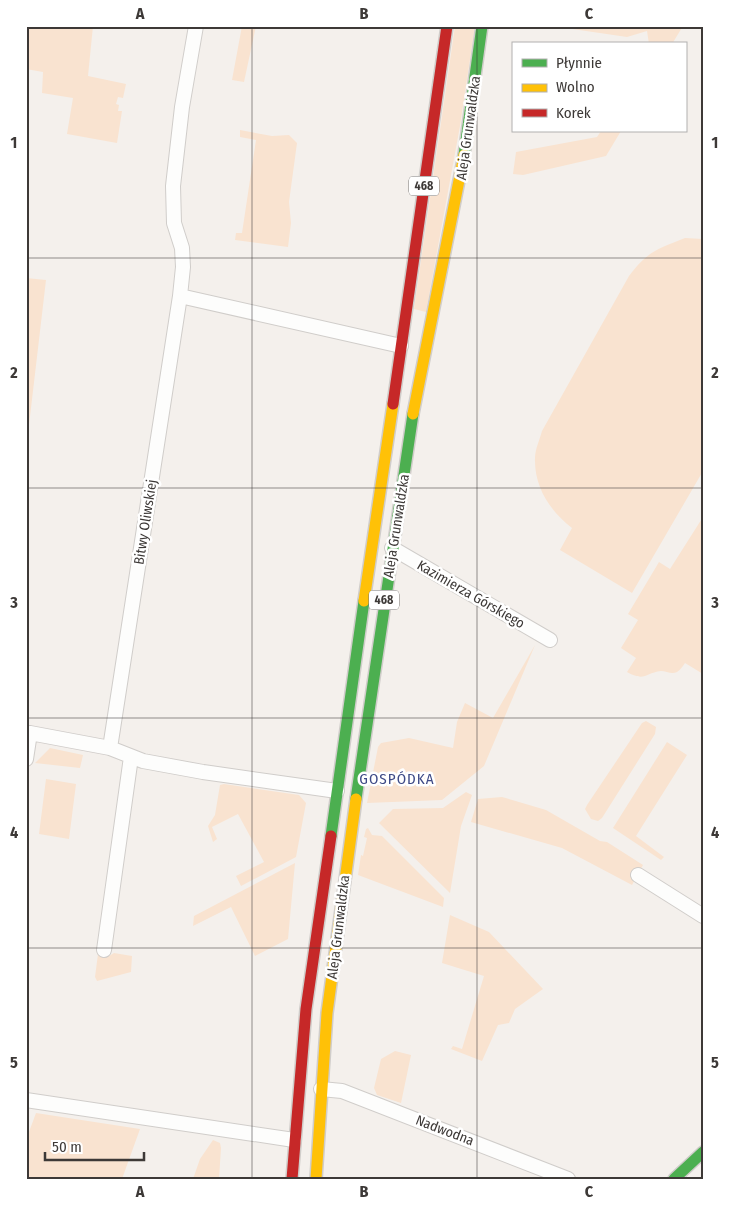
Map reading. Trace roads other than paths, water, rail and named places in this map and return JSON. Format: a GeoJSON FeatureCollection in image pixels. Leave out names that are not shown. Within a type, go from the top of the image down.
{"type":"FeatureCollection","features":[{"type":"Feature","properties":{"kind":"main road","name":"Aleja Grunwaldzka"},"geometry":{"type":"LineString","coordinates":[[292,1179],[306,1009],[447,26]]}},
{"type":"Feature","properties":{"kind":"main road","name":"Aleja Grunwaldzka"},"geometry":{"type":"LineString","coordinates":[[316,1179],[321,1089],[335,947],[392,548],[416,398],[459,187],[482,26]]}},
{"type":"Feature","properties":{"kind":"main road"},"geometry":{"type":"LineString","coordinates":[[674,1179],[703,1152]]}},
{"type":"Feature","properties":{"kind":"street","name":"Bitwy Oliwskiej"},"geometry":{"type":"LineString","coordinates":[[110,748],[180,296],[183,267],[182,248],[174,223],[173,186],[182,107],[196,26]]}},
{"type":"Feature","properties":{"kind":"street"},"geometry":{"type":"LineString","coordinates":[[180,296],[401,346]]}},
{"type":"Feature","properties":{"kind":"street","name":"Kazimierza Górskiego"},"geometry":{"type":"LineString","coordinates":[[392,548],[550,640]]}},
{"type":"Feature","properties":{"kind":"street"},"geometry":{"type":"LineString","coordinates":[[26,758],[30,733],[110,748],[131,757],[204,772],[337,791]]}},
{"type":"Feature","properties":{"kind":"street"},"geometry":{"type":"LineString","coordinates":[[104,950],[131,757]]}},
{"type":"Feature","properties":{"kind":"street"},"geometry":{"type":"LineString","coordinates":[[638,875],[703,916]]}},
{"type":"Feature","properties":{"kind":"street","name":"Nadwodna"},"geometry":{"type":"LineString","coordinates":[[321,1089],[342,1091],[568,1179]]}},
{"type":"Feature","properties":{"kind":"street"},"geometry":{"type":"LineString","coordinates":[[26,1100],[294,1140]]}},
{"type":"Feature","properties":{"kind":"district","name":"GOSPÓDKA"},"geometry":{"type":"Point","coordinates":[397,779]}}]}
